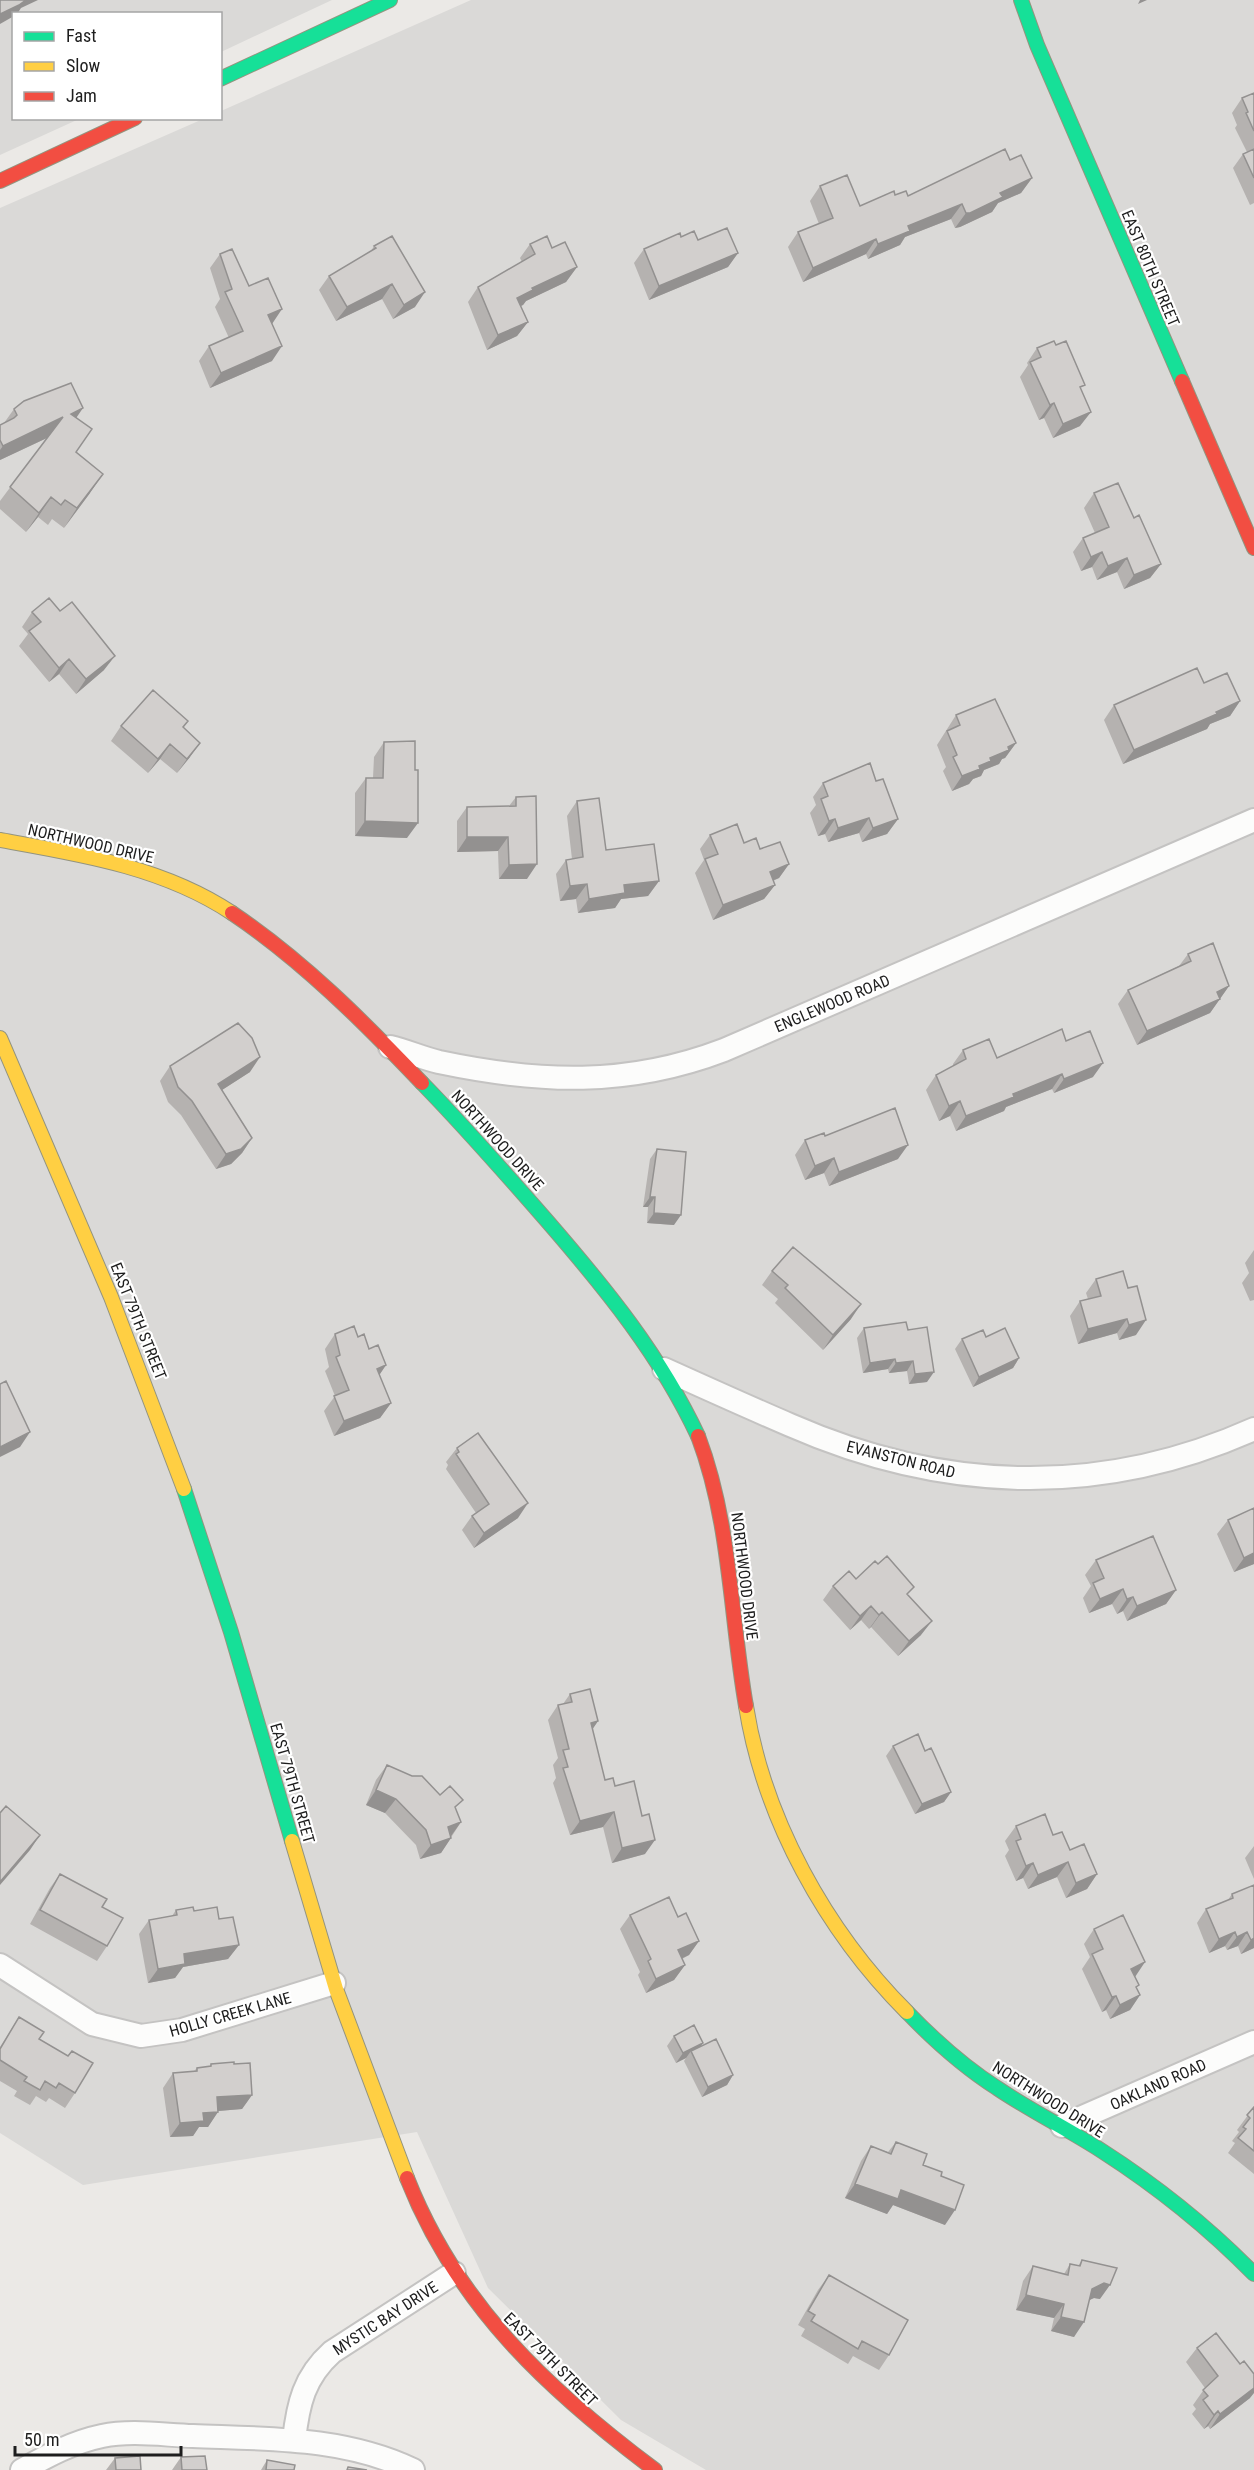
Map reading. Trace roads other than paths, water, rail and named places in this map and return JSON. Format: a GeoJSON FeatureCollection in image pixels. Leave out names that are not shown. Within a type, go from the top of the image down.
{"type":"FeatureCollection","features":[{"type":"Feature","properties":{"kind":"street"},"geometry":{"type":"LineString","coordinates":[[222,78],[390,0]]}},
{"type":"Feature","properties":{"kind":"street","name":"EAST 80TH STREET"},"geometry":{"type":"LineString","coordinates":[[1021,0],[1037,45],[1254,548]]}},
{"type":"Feature","properties":{"kind":"street"},"geometry":{"type":"LineString","coordinates":[[0,181],[131,120]]}},
{"type":"Feature","properties":{"kind":"street","name":"ENGLEWOOD ROAD"},"geometry":{"type":"LineString","coordinates":[[390,1047],[436,1061],[555,1080],[611,1078],[681,1065],[724,1050],[1254,820]]}},
{"type":"Feature","properties":{"kind":"street","name":"NORTHWOOD DRIVE"},"geometry":{"type":"LineString","coordinates":[[0,840],[75,854],[136,869],[164,878],[219,904],[275,945],[390,1047],[577,1254],[642,1333],[687,1413],[711,1474],[727,1543],[745,1706],[771,1799],[806,1877],[852,1949],[878,1981],[928,2033],[982,2078],[1029,2109],[1062,2126],[1175,2199],[1206,2225],[1254,2274]]}},
{"type":"Feature","properties":{"kind":"street","name":"EAST 79TH STREET"},"geometry":{"type":"LineString","coordinates":[[0,1038],[104,1276],[188,1499],[226,1615],[334,1983],[376,2101],[427,2223],[454,2273],[494,2325],[550,2385],[596,2427],[655,2470]]}},
{"type":"Feature","properties":{"kind":"street","name":"EVANSTON ROAD"},"geometry":{"type":"LineString","coordinates":[[664,1369],[790,1426],[834,1442],[924,1468],[999,1479],[1045,1480],[1121,1471],[1185,1456],[1254,1429]]}},
{"type":"Feature","properties":{"kind":"street","name":"HOLLY CREEK LANE"},"geometry":{"type":"LineString","coordinates":[[0,1965],[92,2024],[141,2036],[182,2030],[334,1983]]}},
{"type":"Feature","properties":{"kind":"street","name":"OAKLAND ROAD"},"geometry":{"type":"LineString","coordinates":[[1062,2126],[1254,2042]]}},
{"type":"Feature","properties":{"kind":"street","name":"MYSTIC BAY DRIVE"},"geometry":{"type":"LineString","coordinates":[[294,2440],[302,2392],[321,2362],[332,2352],[454,2273]]}},
{"type":"Feature","properties":{"kind":"street"},"geometry":{"type":"LineString","coordinates":[[22,2470],[59,2450],[102,2436],[133,2434],[294,2440],[360,2451],[413,2470]]}}]}
